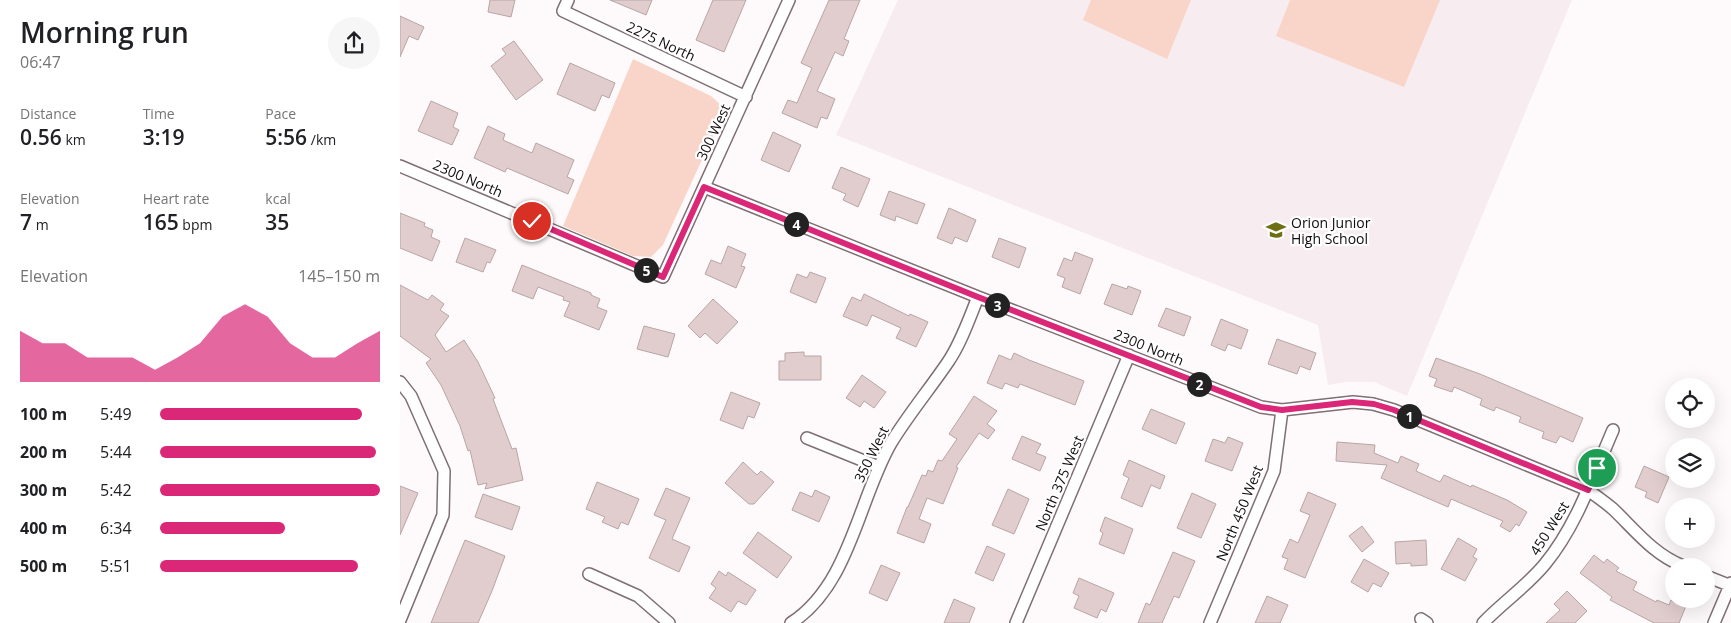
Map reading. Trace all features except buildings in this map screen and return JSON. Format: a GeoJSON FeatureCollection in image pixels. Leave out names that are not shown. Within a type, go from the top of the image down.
{"type":"FeatureCollection","features":[{"type":"Feature","properties":{"kind":"street","name":"2275 North"},"geometry":{"type":"LineString","coordinates":[[568,0],[563,11],[746,97]]}},
{"type":"Feature","properties":{"kind":"street","name":"300 West"},"geometry":{"type":"LineString","coordinates":[[663,277],[790,0]]}},
{"type":"Feature","properties":{"kind":"street","name":"2300 North"},"geometry":{"type":"LineString","coordinates":[[400,166],[663,277]]}},
{"type":"Feature","properties":{"kind":"street","name":"2300 North"},"geometry":{"type":"LineString","coordinates":[[704,187],[978,297],[1261,407],[1282,410],[1352,402],[1374,404],[1394,410],[1588,490],[1612,508],[1650,546],[1668,558]]}},
{"type":"Feature","properties":{"kind":"street","name":"350 West"},"geometry":{"type":"LineString","coordinates":[[791,623],[824,590],[834,575],[879,467],[905,421],[949,361],[978,297]]}},
{"type":"Feature","properties":{"kind":"street","name":"North 375 West"},"geometry":{"type":"LineString","coordinates":[[1016,623],[1129,355]]}},
{"type":"Feature","properties":{"kind":"street"},"geometry":{"type":"LineString","coordinates":[[400,382],[411,396],[444,471],[442,515],[400,620]]}},
{"type":"Feature","properties":{"kind":"street","name":"North 450 West"},"geometry":{"type":"LineString","coordinates":[[1210,623],[1274,471],[1282,410]]}},
{"type":"Feature","properties":{"kind":"street","name":"450 West"},"geometry":{"type":"LineString","coordinates":[[1483,623],[1544,565],[1563,538],[1588,490],[1612,430]]}},
{"type":"Feature","properties":{"kind":"street"},"geometry":{"type":"LineString","coordinates":[[807,438],[879,467]]}},
{"type":"Feature","properties":{"kind":"street"},"geometry":{"type":"LineString","coordinates":[[589,574],[638,596],[669,623]]}},
{"type":"Feature","properties":{"kind":"street"},"geometry":{"type":"LineString","coordinates":[[1714,623],[1731,585],[1715,579]]}},
{"type":"Feature","properties":{"kind":"shaded area","name":"Orion Junior High School"},"geometry":{"type":"Polygon","coordinates":[[[898,0],[1572,0],[1407,396],[1374,382],[1346,382],[1328,385],[1318,325],[836,135],[898,0]]]}},
{"type":"Feature","properties":{"kind":"shaded area"},"geometry":{"type":"Polygon","coordinates":[[[1091,0],[1191,0],[1167,59],[1083,20],[1091,0]]]}},
{"type":"Feature","properties":{"kind":"shaded area"},"geometry":{"type":"Polygon","coordinates":[[[1290,0],[1440,0],[1404,87],[1276,36],[1290,0]]]}},
{"type":"Feature","properties":{"kind":"shaded area"},"geometry":{"type":"Polygon","coordinates":[[[633,59],[711,96],[722,106],[721,118],[663,245],[651,257],[633,256],[563,226],[633,59]]]}},
{"type":"Feature","properties":{"kind":"place","name":"Orion Junior High School"},"geometry":{"type":"Point","coordinates":[1276,230]}},
{"type":"Feature","properties":{"kind":"route"},"geometry":{"type":"LineString","coordinates":[[532,221],[663,277],[704,187],[978,297],[1261,407],[1282,410],[1352,402],[1374,404],[1394,410],[1588,490],[1597,468]]}}]}
